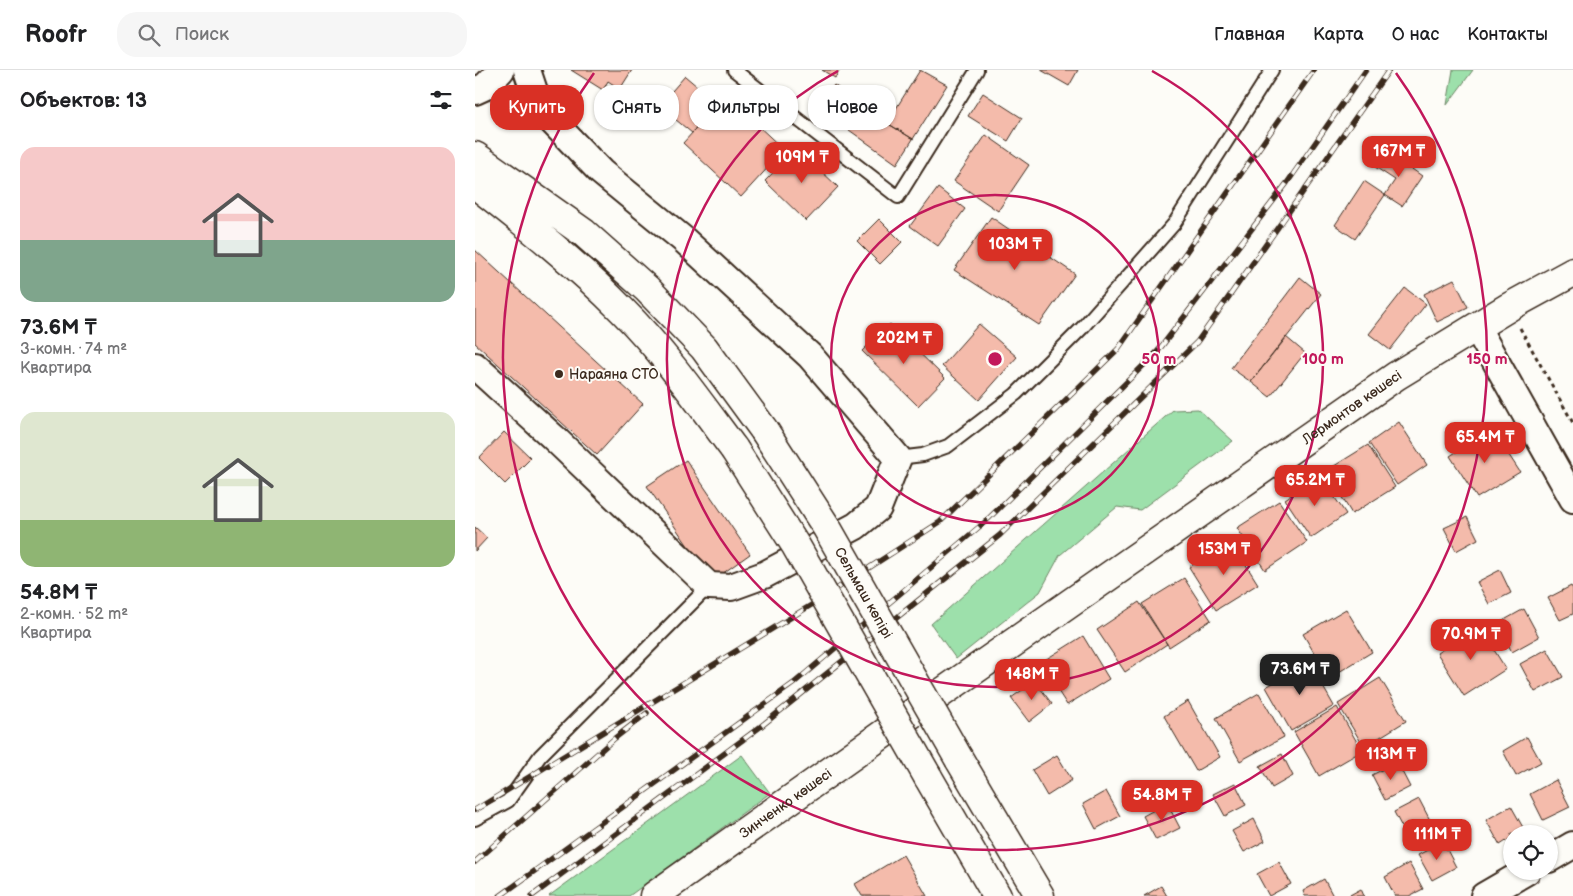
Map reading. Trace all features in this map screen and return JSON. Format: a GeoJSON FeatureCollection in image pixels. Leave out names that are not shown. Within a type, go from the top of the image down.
{"type":"FeatureCollection","features":[{"type":"Feature","properties":{"kind":"main road","name":"Сельмаш көпірі"},"geometry":{"type":"LineString","coordinates":[[475,156],[584,233],[647,289],[704,348],[764,430],[827,528],[1040,896]]}},
{"type":"Feature","properties":{"kind":"main road"},"geometry":{"type":"LineString","coordinates":[[475,184],[561,252],[623,311],[679,374],[734,449],[796,546],[997,896]]}},
{"type":"Feature","properties":{"kind":"main road","name":"Лермонтов көшесі"},"geometry":{"type":"LineString","coordinates":[[917,710],[1396,376],[1509,307],[1573,272]]}},
{"type":"Feature","properties":{"kind":"main road","name":"Зинченко көшесі"},"geometry":{"type":"LineString","coordinates":[[654,896],[917,710]]}},
{"type":"Feature","properties":{"kind":"street"},"geometry":{"type":"LineString","coordinates":[[475,91],[486,86],[501,70]]}},
{"type":"Feature","properties":{"kind":"street"},"geometry":{"type":"LineString","coordinates":[[475,366],[553,436],[709,586],[731,587],[764,575],[856,526],[878,508],[898,458],[810,356],[684,240],[601,172],[550,119],[537,100],[527,70]]}},
{"type":"Feature","properties":{"kind":"street"},"geometry":{"type":"LineString","coordinates":[[1477,328],[1573,499]]}},
{"type":"Feature","properties":{"kind":"street"},"geometry":{"type":"LineString","coordinates":[[1558,854],[1573,845]]}},
{"type":"Feature","properties":{"kind":"street"},"geometry":{"type":"LineString","coordinates":[[1483,896],[1511,880]]}},
{"type":"Feature","properties":{"kind":"lane"},"geometry":{"type":"LineString","coordinates":[[734,70],[898,197],[977,70]]}},
{"type":"Feature","properties":{"kind":"lane"},"geometry":{"type":"LineString","coordinates":[[898,458],[923,455],[948,446],[1016,394],[1082,328],[1174,224],[1272,70]]}},
{"type":"Feature","properties":{"kind":"lane"},"geometry":{"type":"LineString","coordinates":[[475,819],[508,801],[540,756],[709,586]]}},
{"type":"Feature","properties":{"kind":"path"},"geometry":{"type":"LineString","coordinates":[[1509,307],[1573,423]]}},
{"type":"Feature","properties":{"kind":"green space"},"geometry":{"type":"Polygon","coordinates":[[[1453,70],[1473,70],[1447,105],[1453,70]]]}},
{"type":"Feature","properties":{"kind":"green space"},"geometry":{"type":"Polygon","coordinates":[[[1198,409],[1233,441],[1140,510],[1117,507],[1060,555],[1040,592],[956,659],[931,624],[1173,410],[1198,409]]]}},
{"type":"Feature","properties":{"kind":"green space"},"geometry":{"type":"Polygon","coordinates":[[[742,755],[770,793],[629,896],[549,896],[742,755]]]}},
{"type":"Feature","properties":{"kind":"building"},"geometry":{"type":"Polygon","coordinates":[[[571,70],[632,70],[623,85],[614,85],[608,81],[606,85],[595,85],[571,70]]]}},
{"type":"Feature","properties":{"kind":"building"},"geometry":{"type":"Polygon","coordinates":[[[822,70],[840,70],[835,78],[822,70]]]}},
{"type":"Feature","properties":{"kind":"building"},"geometry":{"type":"Polygon","coordinates":[[[920,70],[947,85],[913,139],[896,129],[896,109],[920,70]]]}},
{"type":"Feature","properties":{"kind":"building"},"geometry":{"type":"Polygon","coordinates":[[[1041,70],[1078,70],[1069,86],[1041,70]]]}},
{"type":"Feature","properties":{"kind":"building"},"geometry":{"type":"Polygon","coordinates":[[[685,76],[696,85],[689,85],[689,130],[695,130],[692,133],[679,122],[679,85],[677,85],[685,76]]]}},
{"type":"Feature","properties":{"kind":"building"},"geometry":{"type":"Polygon","coordinates":[[[983,93],[1022,118],[1008,141],[968,116],[983,93]]]}},
{"type":"Feature","properties":{"kind":"building"},"geometry":{"type":"Polygon","coordinates":[[[896,129],[913,139],[897,164],[849,130],[896,129]]]}},
{"type":"Feature","properties":{"kind":"building"},"geometry":{"type":"Polygon","coordinates":[[[695,130],[763,130],[784,150],[741,197],[683,143],[695,130]]]}},
{"type":"Feature","properties":{"kind":"building"},"geometry":{"type":"Polygon","coordinates":[[[986,135],[1029,165],[998,211],[954,181],[986,135]]]}},
{"type":"Feature","properties":{"kind":"building"},"geometry":{"type":"Polygon","coordinates":[[[797,148],[838,187],[806,221],[765,181],[797,148]]]}},
{"type":"Feature","properties":{"kind":"building"},"geometry":{"type":"Polygon","coordinates":[[[1386,151],[1422,176],[1402,206],[1385,195],[1395,180],[1375,167],[1386,151]]]}},
{"type":"Feature","properties":{"kind":"building"},"geometry":{"type":"Polygon","coordinates":[[[1364,181],[1385,195],[1355,239],[1335,225],[1364,181]]]}},
{"type":"Feature","properties":{"kind":"building"},"geometry":{"type":"Polygon","coordinates":[[[938,188],[965,209],[938,246],[910,226],[938,188]]]}},
{"type":"Feature","properties":{"kind":"building"},"geometry":{"type":"Polygon","coordinates":[[[991,217],[1075,274],[1039,325],[954,270],[991,217]]]}},
{"type":"Feature","properties":{"kind":"building"},"geometry":{"type":"Polygon","coordinates":[[[879,219],[902,242],[880,264],[857,241],[879,219]]]}},
{"type":"Feature","properties":{"kind":"building","name":"Нараяна СТО"},"geometry":{"type":"Polygon","coordinates":[[[475,250],[643,404],[597,455],[475,343],[475,250]]]}},
{"type":"Feature","properties":{"kind":"building"},"geometry":{"type":"Polygon","coordinates":[[[1300,277],[1321,294],[1251,382],[1231,368],[1300,277]]]}},
{"type":"Feature","properties":{"kind":"building"},"geometry":{"type":"Polygon","coordinates":[[[1454,279],[1468,307],[1437,322],[1424,294],[1454,279]]]}},
{"type":"Feature","properties":{"kind":"building"},"geometry":{"type":"Polygon","coordinates":[[[1405,288],[1426,304],[1390,350],[1369,334],[1405,288]]]}},
{"type":"Feature","properties":{"kind":"building"},"geometry":{"type":"Polygon","coordinates":[[[890,324],[945,378],[918,406],[862,351],[890,324]]]}},
{"type":"Feature","properties":{"kind":"building"},"geometry":{"type":"Polygon","coordinates":[[[979,324],[1017,357],[979,400],[942,366],[979,324]]]}},
{"type":"Feature","properties":{"kind":"building"},"geometry":{"type":"Polygon","coordinates":[[[1286,337],[1305,353],[1270,397],[1251,382],[1286,337]]]}},
{"type":"Feature","properties":{"kind":"building"},"geometry":{"type":"Polygon","coordinates":[[[1399,422],[1427,465],[1397,485],[1369,443],[1399,422]]]}},
{"type":"Feature","properties":{"kind":"building"},"geometry":{"type":"Polygon","coordinates":[[[1492,429],[1520,472],[1477,498],[1450,456],[1492,429]]]}},
{"type":"Feature","properties":{"kind":"building"},"geometry":{"type":"Polygon","coordinates":[[[504,432],[531,458],[505,484],[479,458],[504,432]]]}},
{"type":"Feature","properties":{"kind":"building"},"geometry":{"type":"Polygon","coordinates":[[[1368,445],[1395,487],[1352,514],[1326,471],[1368,445]]]}},
{"type":"Feature","properties":{"kind":"building"},"geometry":{"type":"Polygon","coordinates":[[[686,460],[750,554],[712,581],[647,486],[686,460]]]}},
{"type":"Feature","properties":{"kind":"building"},"geometry":{"type":"Polygon","coordinates":[[[1320,476],[1346,514],[1311,538],[1285,499],[1320,476]]]}},
{"type":"Feature","properties":{"kind":"building"},"geometry":{"type":"Polygon","coordinates":[[[1279,501],[1307,542],[1265,570],[1237,528],[1279,501]]]}},
{"type":"Feature","properties":{"kind":"building"},"geometry":{"type":"Polygon","coordinates":[[[1467,517],[1478,539],[1456,551],[1444,528],[1467,517]]]}},
{"type":"Feature","properties":{"kind":"building"},"geometry":{"type":"Polygon","coordinates":[[[475,527],[487,538],[475,551],[475,527]]]}},
{"type":"Feature","properties":{"kind":"building"},"geometry":{"type":"Polygon","coordinates":[[[1231,541],[1258,584],[1216,610],[1189,567],[1231,541]]]}},
{"type":"Feature","properties":{"kind":"building"},"geometry":{"type":"Polygon","coordinates":[[[1500,570],[1511,593],[1489,604],[1477,582],[1500,570]]]}},
{"type":"Feature","properties":{"kind":"building"},"geometry":{"type":"Polygon","coordinates":[[[1184,578],[1211,620],[1169,647],[1142,604],[1184,578]]]}},
{"type":"Feature","properties":{"kind":"building"},"geometry":{"type":"Polygon","coordinates":[[[1571,586],[1573,589],[1573,614],[1560,620],[1548,598],[1571,586]]]}},
{"type":"Feature","properties":{"kind":"building"},"geometry":{"type":"Polygon","coordinates":[[[1139,602],[1167,644],[1125,672],[1097,630],[1139,602]]]}},
{"type":"Feature","properties":{"kind":"building"},"geometry":{"type":"Polygon","coordinates":[[[1346,609],[1372,652],[1329,678],[1303,634],[1346,609]]]}},
{"type":"Feature","properties":{"kind":"building"},"geometry":{"type":"Polygon","coordinates":[[[1524,609],[1539,637],[1512,652],[1497,624],[1524,609]]]}},
{"type":"Feature","properties":{"kind":"building"},"geometry":{"type":"Polygon","coordinates":[[[1479,626],[1506,669],[1464,696],[1437,653],[1479,626]]]}},
{"type":"Feature","properties":{"kind":"building"},"geometry":{"type":"Polygon","coordinates":[[[1083,636],[1109,679],[1067,705],[1040,663],[1083,636]]]}},
{"type":"Feature","properties":{"kind":"building"},"geometry":{"type":"Polygon","coordinates":[[[1547,649],[1563,677],[1535,692],[1520,664],[1547,649]]]}},
{"type":"Feature","properties":{"kind":"building"},"geometry":{"type":"Polygon","coordinates":[[[1309,662],[1334,706],[1291,731],[1266,687],[1309,662]]]}},
{"type":"Feature","properties":{"kind":"building"},"geometry":{"type":"Polygon","coordinates":[[[1380,678],[1406,721],[1364,747],[1338,704],[1380,678]]]}},
{"type":"Feature","properties":{"kind":"building"},"geometry":{"type":"Polygon","coordinates":[[[1035,681],[1052,704],[1029,722],[1011,698],[1035,681]]]}},
{"type":"Feature","properties":{"kind":"building"},"geometry":{"type":"Polygon","coordinates":[[[1259,693],[1284,737],[1240,761],[1216,718],[1259,693]]]}},
{"type":"Feature","properties":{"kind":"building"},"geometry":{"type":"Polygon","coordinates":[[[1188,701],[1220,757],[1196,771],[1164,716],[1188,701]]]}},
{"type":"Feature","properties":{"kind":"building"},"geometry":{"type":"Polygon","coordinates":[[[1337,707],[1362,751],[1319,776],[1294,732],[1337,707]]]}},
{"type":"Feature","properties":{"kind":"building"},"geometry":{"type":"Polygon","coordinates":[[[1527,737],[1541,762],[1516,776],[1503,751],[1527,737]]]}},
{"type":"Feature","properties":{"kind":"building"},"geometry":{"type":"Polygon","coordinates":[[[1282,754],[1293,776],[1272,788],[1260,766],[1282,754]]]}},
{"type":"Feature","properties":{"kind":"building"},"geometry":{"type":"Polygon","coordinates":[[[1057,755],[1072,780],[1047,796],[1032,770],[1057,755]]]}},
{"type":"Feature","properties":{"kind":"building"},"geometry":{"type":"Polygon","coordinates":[[[1397,762],[1410,787],[1385,800],[1372,775],[1397,762]]]}},
{"type":"Feature","properties":{"kind":"building"},"geometry":{"type":"Polygon","coordinates":[[[1556,780],[1570,807],[1543,820],[1530,794],[1556,780]]]}},
{"type":"Feature","properties":{"kind":"building"},"geometry":{"type":"Polygon","coordinates":[[[1235,783],[1246,805],[1225,816],[1213,794],[1235,783]]]}},
{"type":"Feature","properties":{"kind":"building"},"geometry":{"type":"Polygon","coordinates":[[[1106,791],[1120,816],[1096,829],[1083,804],[1106,791]]]}},
{"type":"Feature","properties":{"kind":"building"},"geometry":{"type":"Polygon","coordinates":[[[1419,799],[1432,824],[1407,837],[1394,812],[1419,799]]]}},
{"type":"Feature","properties":{"kind":"building"},"geometry":{"type":"Polygon","coordinates":[[[1167,803],[1180,828],[1156,840],[1143,816],[1167,803]]]}},
{"type":"Feature","properties":{"kind":"building"},"geometry":{"type":"Polygon","coordinates":[[[1511,806],[1522,825],[1503,825],[1503,843],[1500,845],[1486,820],[1511,806]]]}},
{"type":"Feature","properties":{"kind":"building"},"geometry":{"type":"Polygon","coordinates":[[[1254,819],[1265,841],[1244,852],[1232,831],[1254,819]]]}},
{"type":"Feature","properties":{"kind":"building"},"geometry":{"type":"Polygon","coordinates":[[[1443,842],[1456,867],[1432,880],[1418,855],[1443,842]]]}},
{"type":"Feature","properties":{"kind":"building"},"geometry":{"type":"Polygon","coordinates":[[[903,855],[927,896],[862,896],[855,884],[903,855]]]}},
{"type":"Feature","properties":{"kind":"building"},"geometry":{"type":"Polygon","coordinates":[[[1279,862],[1291,884],[1269,896],[1257,874],[1279,862]]]}},
{"type":"Feature","properties":{"kind":"building"},"geometry":{"type":"Polygon","coordinates":[[[1409,863],[1423,889],[1409,896],[1395,896],[1385,877],[1409,863]]]}},
{"type":"Feature","properties":{"kind":"building"},"geometry":{"type":"Polygon","coordinates":[[[1324,879],[1333,896],[1305,896],[1303,891],[1324,879]]]}},
{"type":"Feature","properties":{"kind":"building"},"geometry":{"type":"Polygon","coordinates":[[[1161,886],[1167,896],[1144,896],[1161,886]]]}},
{"type":"Feature","properties":{"kind":"building"},"geometry":{"type":"Polygon","coordinates":[[[1361,889],[1364,896],[1348,896],[1361,889]]]}},
{"type":"Feature","properties":{"kind":"railway"},"geometry":{"type":"LineString","coordinates":[[475,810],[813,604],[940,522],[1118,349],[1314,70]]}},
{"type":"Feature","properties":{"kind":"railway"},"geometry":{"type":"LineString","coordinates":[[500,896],[794,683],[985,522],[1158,351],[1287,183],[1366,70]]}},
{"type":"Feature","properties":{"kind":"railway"},"geometry":{"type":"LineString","coordinates":[[532,896],[760,727],[1000,535],[1197,342],[1389,70]]}},
{"type":"Feature","properties":{"kind":"railway"},"geometry":{"type":"LineString","coordinates":[[475,862],[615,738],[647,713]]}},
{"type":"Feature","properties":{"kind":"place","name":"Нараяна СТО"},"geometry":{"type":"Point","coordinates":[559,374]}}]}
